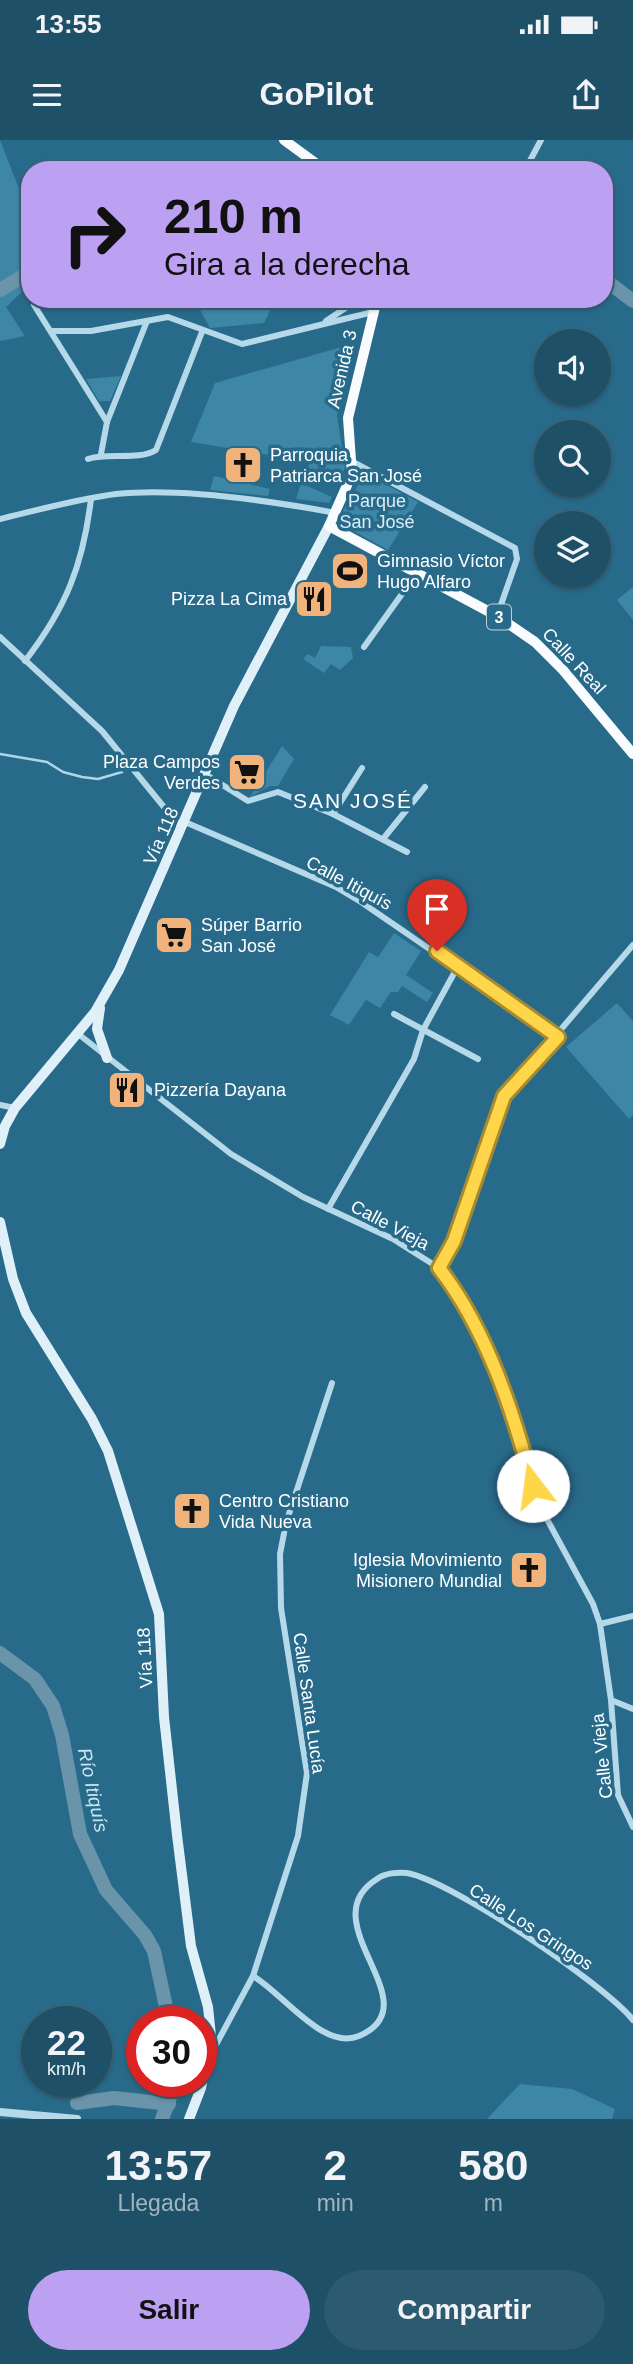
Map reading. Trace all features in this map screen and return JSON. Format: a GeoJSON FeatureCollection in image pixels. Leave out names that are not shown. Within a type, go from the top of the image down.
{"type":"FeatureCollection","features":[{"type":"Feature","properties":{"kind":"main road"},"geometry":{"type":"LineString","coordinates":[[284,140],[313,161]]}},
{"type":"Feature","properties":{"kind":"main road","name":"Avenida 3"},"geometry":{"type":"LineString","coordinates":[[329,526],[349,485],[353,462],[348,418],[374,308]]}},
{"type":"Feature","properties":{"kind":"main road","name":"Calle Real"},"geometry":{"type":"LineString","coordinates":[[329,526],[497,616],[535,642],[628,741],[633,754]]}},
{"type":"Feature","properties":{"kind":"main road","name":"Vía 118"},"geometry":{"type":"LineString","coordinates":[[0,1144],[1,1133],[15,1108],[102,1001],[135,938],[263,646],[329,526]]}},
{"type":"Feature","properties":{"kind":"main road"},"geometry":{"type":"LineString","coordinates":[[102,1001],[97,1029],[107,1058]]}},
{"type":"Feature","properties":{"kind":"main road","name":"Vía 118"},"geometry":{"type":"LineString","coordinates":[[0,1223],[13,1279],[26,1313],[92,1419],[108,1451],[159,1614],[163,1717],[177,1835],[191,1946],[206,2006]]}},
{"type":"Feature","properties":{"kind":"main road","name":"Vía 118"},"geometry":{"type":"LineString","coordinates":[[189,2119],[198,2097]]}},
{"type":"Feature","properties":{"kind":"street"},"geometry":{"type":"LineString","coordinates":[[530,161],[541,140]]}},
{"type":"Feature","properties":{"kind":"street"},"geometry":{"type":"LineString","coordinates":[[36,308],[107,422]]}},
{"type":"Feature","properties":{"kind":"street"},"geometry":{"type":"LineString","coordinates":[[321,324],[345,308]]}},
{"type":"Feature","properties":{"kind":"street"},"geometry":{"type":"LineString","coordinates":[[51,331],[91,331],[168,317],[202,332],[242,344],[373,312]]}},
{"type":"Feature","properties":{"kind":"street"},"geometry":{"type":"LineString","coordinates":[[101,454],[107,422],[147,321]]}},
{"type":"Feature","properties":{"kind":"street"},"geometry":{"type":"LineString","coordinates":[[88,459],[101,454],[145,454],[156,450],[202,332]]}},
{"type":"Feature","properties":{"kind":"street"},"geometry":{"type":"LineString","coordinates":[[353,462],[512,545],[517,551],[517,559],[497,616]]}},
{"type":"Feature","properties":{"kind":"street"},"geometry":{"type":"LineString","coordinates":[[0,519],[91,499],[153,493],[261,502],[336,513]]}},
{"type":"Feature","properties":{"kind":"street"},"geometry":{"type":"LineString","coordinates":[[24,661],[60,612],[87,531],[91,499]]}},
{"type":"Feature","properties":{"kind":"street"},"geometry":{"type":"LineString","coordinates":[[364,647],[417,573]]}},
{"type":"Feature","properties":{"kind":"street"},"geometry":{"type":"LineString","coordinates":[[0,637],[102,731],[183,825]]}},
{"type":"Feature","properties":{"kind":"street"},"geometry":{"type":"LineString","coordinates":[[333,814],[362,768]]}},
{"type":"Feature","properties":{"kind":"street"},"geometry":{"type":"LineString","coordinates":[[205,774],[248,801],[278,792],[333,814],[407,852]]}},
{"type":"Feature","properties":{"kind":"street"},"geometry":{"type":"LineString","coordinates":[[383,839],[425,787]]}},
{"type":"Feature","properties":{"kind":"street","name":"Calle Itiquís"},"geometry":{"type":"LineString","coordinates":[[183,825],[336,887],[458,966],[558,1037]]}},
{"type":"Feature","properties":{"kind":"street"},"geometry":{"type":"LineString","coordinates":[[439,1268],[454,1241],[504,1096],[558,1037],[633,945]]}},
{"type":"Feature","properties":{"kind":"street"},"geometry":{"type":"LineString","coordinates":[[328,1209],[414,1059],[423,1030],[458,966]]}},
{"type":"Feature","properties":{"kind":"street"},"geometry":{"type":"LineString","coordinates":[[394,1014],[478,1059]]}},
{"type":"Feature","properties":{"kind":"street","name":"Calle Vieja"},"geometry":{"type":"LineString","coordinates":[[77,1033],[230,1154],[328,1209],[393,1239],[439,1268],[465,1304],[521,1441],[542,1510],[587,1588],[600,1624],[611,1700],[618,1795],[633,1827]]}},
{"type":"Feature","properties":{"kind":"street"},"geometry":{"type":"LineString","coordinates":[[0,1105],[15,1108]]}},
{"type":"Feature","properties":{"kind":"street","name":"Calle Santa Lucía"},"geometry":{"type":"LineString","coordinates":[[217,2043],[253,1976],[298,1836],[306,1783],[281,1608],[280,1554],[289,1511],[332,1383]]}},
{"type":"Feature","properties":{"kind":"street"},"geometry":{"type":"LineString","coordinates":[[600,1624],[633,1616]]}},
{"type":"Feature","properties":{"kind":"street"},"geometry":{"type":"LineString","coordinates":[[611,1700],[633,1709]]}},
{"type":"Feature","properties":{"kind":"street","name":"Calle Los Gringos"},"geometry":{"type":"LineString","coordinates":[[253,1976],[275,1990],[326,2035],[343,2039],[365,2032],[382,2010],[384,1990],[358,1936],[355,1914],[358,1903],[376,1879],[390,1874],[407,1873],[425,1879],[492,1914],[599,1989],[633,2020]]}},
{"type":"Feature","properties":{"kind":"street"},"geometry":{"type":"LineString","coordinates":[[217,2027],[226,2027]]}},
{"type":"Feature","properties":{"kind":"street"},"geometry":{"type":"LineString","coordinates":[[0,2112],[77,2119]]}},
{"type":"Feature","properties":{"kind":"green space"},"geometry":{"type":"Polygon","coordinates":[[[0,140],[21,194],[21,293],[6,307],[25,336],[0,341],[0,140]]]}},
{"type":"Feature","properties":{"kind":"green space"},"geometry":{"type":"Polygon","coordinates":[[[199,308],[272,308],[264,323],[210,328],[199,308]]]}},
{"type":"Feature","properties":{"kind":"green space"},"geometry":{"type":"Polygon","coordinates":[[[352,344],[337,416],[345,467],[339,483],[308,468],[313,452],[305,450],[301,457],[293,459],[191,442],[215,383],[352,344]]]}},
{"type":"Feature","properties":{"kind":"green space"},"geometry":{"type":"Polygon","coordinates":[[[121,376],[110,401],[99,401],[86,379],[121,376]]]}},
{"type":"Feature","properties":{"kind":"green space","name":"Parque San José"},"geometry":{"type":"Polygon","coordinates":[[[365,473],[418,502],[388,550],[337,522],[365,473]]]}},
{"type":"Feature","properties":{"kind":"green space"},"geometry":{"type":"Polygon","coordinates":[[[214,476],[270,489],[268,496],[210,490],[214,476]]]}},
{"type":"Feature","properties":{"kind":"green space"},"geometry":{"type":"Polygon","coordinates":[[[301,483],[332,497],[329,503],[296,499],[301,483]]]}},
{"type":"Feature","properties":{"kind":"green space"},"geometry":{"type":"Polygon","coordinates":[[[633,587],[633,620],[617,600],[633,587]]]}},
{"type":"Feature","properties":{"kind":"green space"},"geometry":{"type":"Polygon","coordinates":[[[321,646],[351,647],[353,658],[340,670],[331,664],[324,673],[303,659],[308,654],[315,658],[321,646]]]}},
{"type":"Feature","properties":{"kind":"green space"},"geometry":{"type":"Polygon","coordinates":[[[282,746],[294,759],[278,786],[270,786],[250,797],[282,746]]]}},
{"type":"Feature","properties":{"kind":"green space"},"geometry":{"type":"Polygon","coordinates":[[[394,933],[421,951],[406,975],[433,993],[427,1002],[402,986],[398,992],[391,992],[380,1008],[366,1000],[349,1025],[330,1015],[369,952],[378,957],[394,933]]]}},
{"type":"Feature","properties":{"kind":"green space"},"geometry":{"type":"Polygon","coordinates":[[[617,1003],[633,1021],[633,1115],[629,1119],[566,1047],[617,1003]]]}},
{"type":"Feature","properties":{"kind":"green space"},"geometry":{"type":"Polygon","coordinates":[[[520,2084],[572,2089],[615,2109],[612,2119],[487,2119],[520,2084]]]}},
{"type":"Feature","properties":{"kind":"waterway"},"geometry":{"type":"LineString","coordinates":[[0,290],[21,277]]}},
{"type":"Feature","properties":{"kind":"waterway"},"geometry":{"type":"LineString","coordinates":[[613,286],[633,301]]}},
{"type":"Feature","properties":{"kind":"waterway"},"geometry":{"type":"LineString","coordinates":[[0,754],[47,762],[63,772],[82,777],[98,779],[122,772]]}},
{"type":"Feature","properties":{"kind":"waterway","name":"Río Itiquís"},"geometry":{"type":"LineString","coordinates":[[0,1653],[35,1679],[53,1706],[62,1735],[80,1834],[106,1890],[145,1935],[154,1951],[166,2006]]}},
{"type":"Feature","properties":{"kind":"waterway","name":"Río Itiquís"},"geometry":{"type":"LineString","coordinates":[[162,2119],[170,2097]]}},
{"type":"Feature","properties":{"kind":"waterway"},"geometry":{"type":"LineString","coordinates":[[77,2103],[114,2098],[169,2104]]}},
{"type":"Feature","properties":{"kind":"place","name":"Parroquia Patriarca San José"},"geometry":{"type":"Point","coordinates":[243,465]}},
{"type":"Feature","properties":{"kind":"place","name":"Gimnasio Víctor Hugo Alfaro"},"geometry":{"type":"Point","coordinates":[350,571]}},
{"type":"Feature","properties":{"kind":"place","name":"Pizza La Cima"},"geometry":{"type":"Point","coordinates":[314,599]}},
{"type":"Feature","properties":{"kind":"place","name":"Plaza Campos Verdes"},"geometry":{"type":"Point","coordinates":[247,772]}},
{"type":"Feature","properties":{"kind":"place","name":"Súper Barrio San José"},"geometry":{"type":"Point","coordinates":[174,935]}},
{"type":"Feature","properties":{"kind":"place","name":"Pizzería Dayana"},"geometry":{"type":"Point","coordinates":[127,1090]}},
{"type":"Feature","properties":{"kind":"place","name":"Centro Cristiano Vida Nueva"},"geometry":{"type":"Point","coordinates":[192,1511]}},
{"type":"Feature","properties":{"kind":"place","name":"Iglesia Movimiento Misionero Mundial"},"geometry":{"type":"Point","coordinates":[529,1570]}},
{"type":"Feature","properties":{"kind":"district","name":"SAN JOSÉ"},"geometry":{"type":"Point","coordinates":[353,800]}},
{"type":"Feature","properties":{"kind":"route"},"geometry":{"type":"LineString","coordinates":[[437,951],[558,1037],[504,1096],[454,1241],[439,1268],[465,1304],[495,1371],[521,1441],[533,1486]]}}]}
